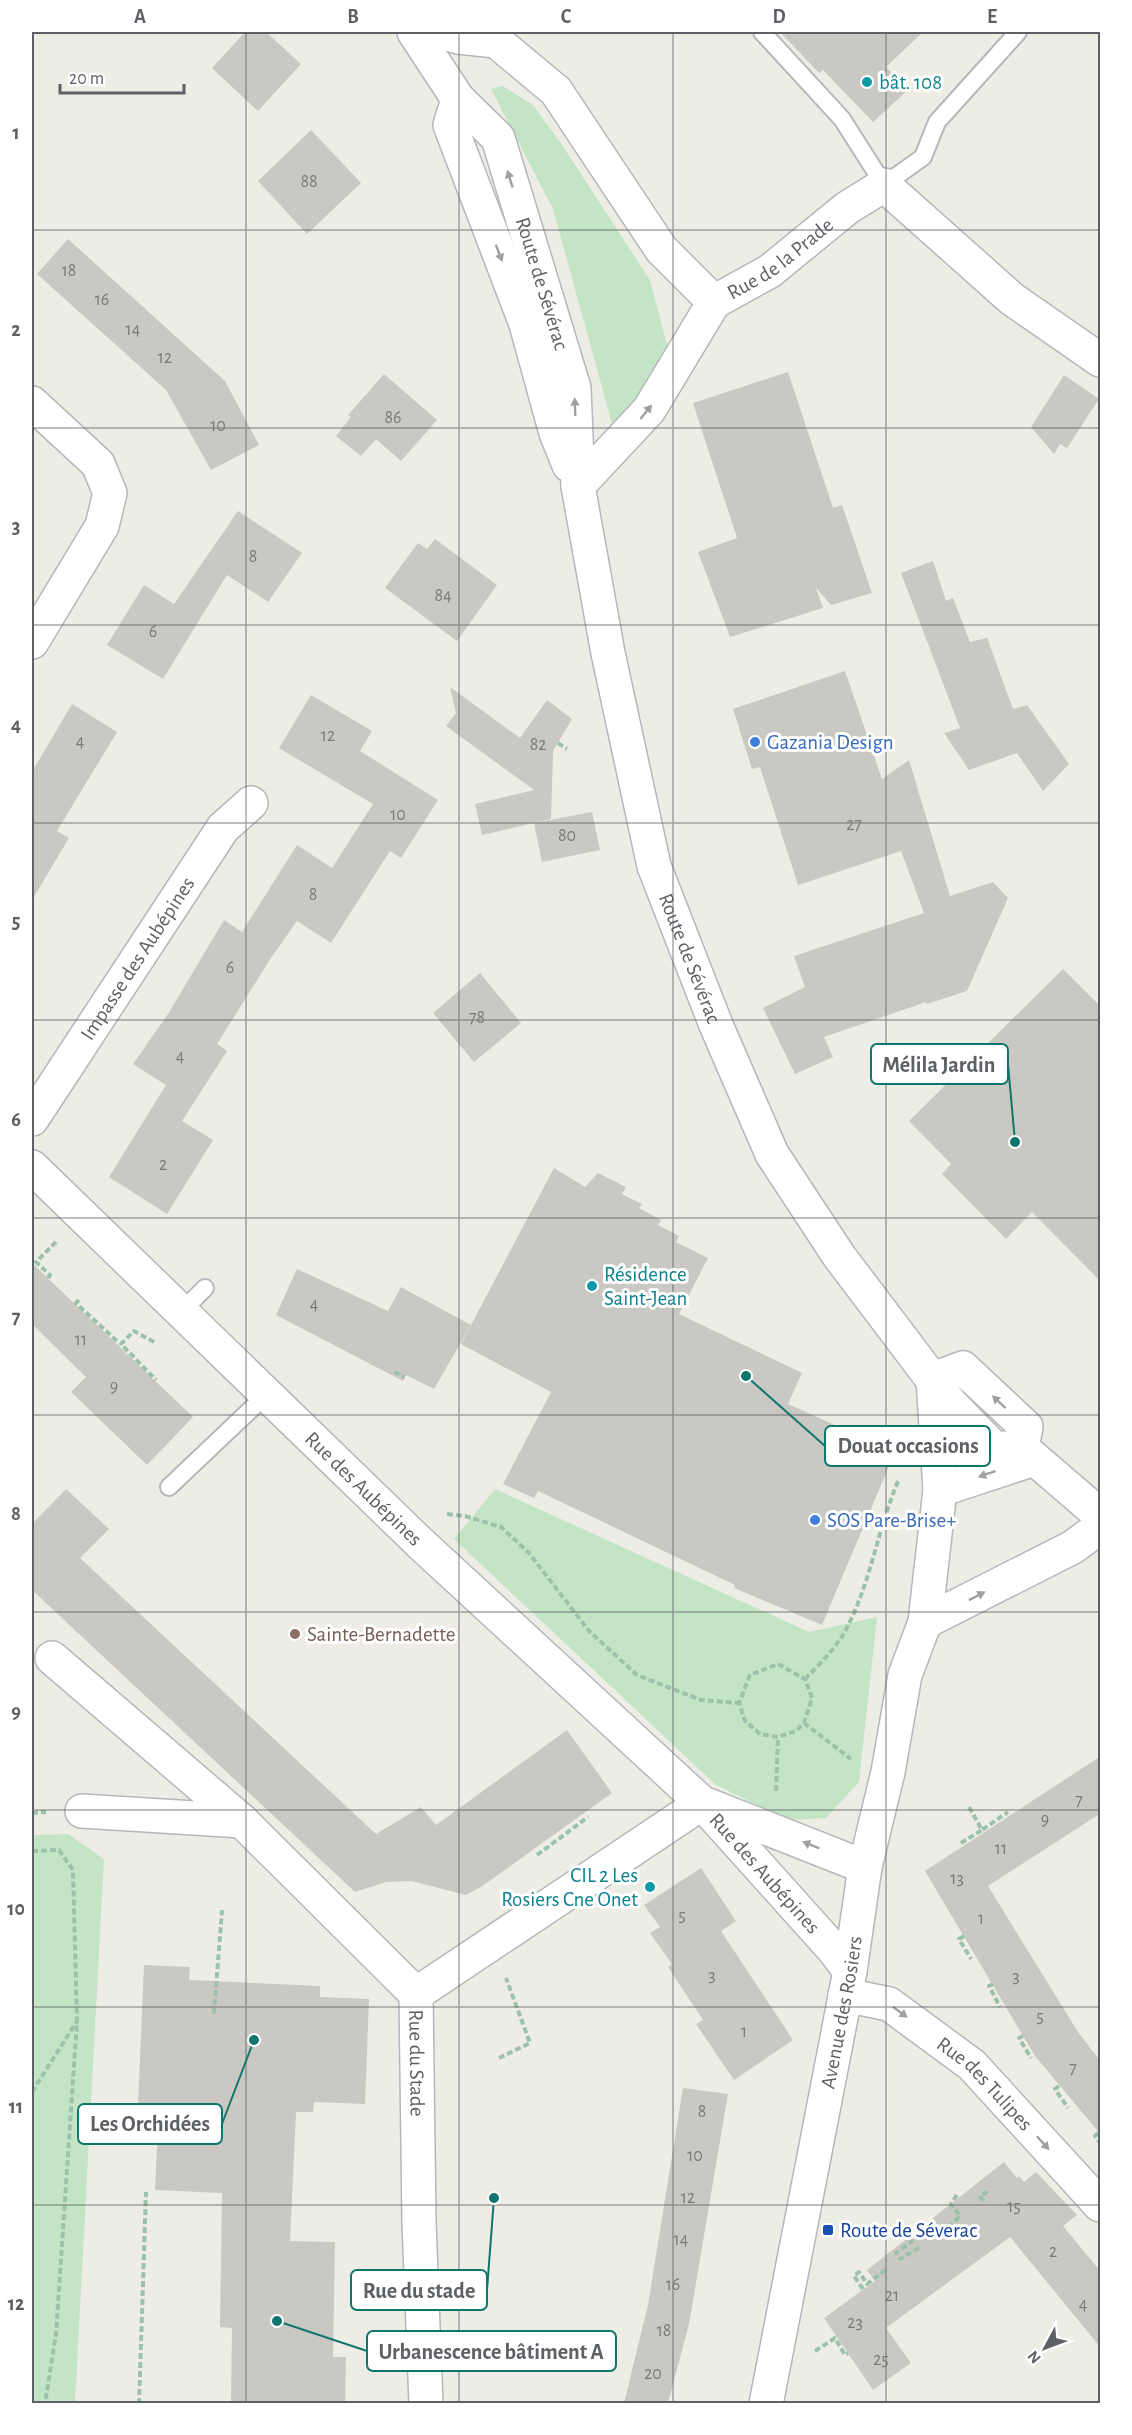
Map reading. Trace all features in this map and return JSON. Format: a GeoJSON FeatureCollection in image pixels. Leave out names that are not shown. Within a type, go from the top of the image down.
{"type":"FeatureCollection","features":[{"type":"Feature","properties":{"kind":"street","name":"Route de Sévérac"},"geometry":{"type":"LineString","coordinates":[[414,32],[458,99],[498,138],[574,388],[579,486],[608,653],[654,866],[716,1025],[772,1155],[839,1256],[951,1404],[994,1448],[1028,1454]]}},
{"type":"Feature","properties":{"kind":"street","name":"Rue de la Prade"},"geometry":{"type":"LineString","coordinates":[[441,32],[458,37],[496,41],[556,91],[661,249],[714,302],[770,270],[847,208],[884,185]]}},
{"type":"Feature","properties":{"kind":"street"},"geometry":{"type":"LineString","coordinates":[[884,185],[1012,299],[1101,360]]}},
{"type":"Feature","properties":{"kind":"street"},"geometry":{"type":"LineString","coordinates":[[579,486],[649,410],[714,302]]}},
{"type":"Feature","properties":{"kind":"street"},"geometry":{"type":"LineString","coordinates":[[32,403],[98,464],[110,493],[102,526],[32,642]]}},
{"type":"Feature","properties":{"kind":"street","name":"Impasse des Aubépines"},"geometry":{"type":"LineString","coordinates":[[32,1119],[223,828],[251,803]]}},
{"type":"Feature","properties":{"kind":"street","name":"Rue des Aubépines"},"geometry":{"type":"LineString","coordinates":[[32,1167],[180,1313],[420,1543],[702,1803],[847,1983]]}},
{"type":"Feature","properties":{"kind":"street","name":"Avenue des Rosiers"},"geometry":{"type":"LineString","coordinates":[[766,2403],[847,1983],[865,1867],[888,1772],[905,1675],[925,1622],[940,1490],[933,1379]]}},
{"type":"Feature","properties":{"kind":"street"},"geometry":{"type":"LineString","coordinates":[[940,1490],[1028,1454],[1101,1515]]}},
{"type":"Feature","properties":{"kind":"street"},"geometry":{"type":"LineString","coordinates":[[925,1622],[1073,1546],[1101,1527]]}},
{"type":"Feature","properties":{"kind":"street"},"geometry":{"type":"LineString","coordinates":[[52,1658],[242,1821],[416,1994]]}},
{"type":"Feature","properties":{"kind":"street","name":"Rue des Aubépines"},"geometry":{"type":"LineString","coordinates":[[702,1803],[865,1867]]}},
{"type":"Feature","properties":{"kind":"street","name":"Rue du Stade"},"geometry":{"type":"LineString","coordinates":[[426,2403],[419,2222],[416,1994],[702,1803]]}},
{"type":"Feature","properties":{"kind":"street"},"geometry":{"type":"LineString","coordinates":[[82,1811],[242,1821]]}},
{"type":"Feature","properties":{"kind":"street","name":"Rue des Tulipes"},"geometry":{"type":"LineString","coordinates":[[847,1983],[889,2004],[972,2065],[1101,2205]]}},
{"type":"Feature","properties":{"kind":"lane"},"geometry":{"type":"LineString","coordinates":[[762,32],[842,119],[884,185],[923,157],[937,122],[1018,32]]}},
{"type":"Feature","properties":{"kind":"lane"},"geometry":{"type":"LineString","coordinates":[[180,1313],[205,1288]]}},
{"type":"Feature","properties":{"kind":"lane"},"geometry":{"type":"LineString","coordinates":[[169,1487],[266,1395]]}},
{"type":"Feature","properties":{"kind":"path"},"geometry":{"type":"LineString","coordinates":[[558,743],[567,749]]}},
{"type":"Feature","properties":{"kind":"path"},"geometry":{"type":"LineString","coordinates":[[44,1255],[36,1262],[50,1275],[48,1278]]}},
{"type":"Feature","properties":{"kind":"path"},"geometry":{"type":"LineString","coordinates":[[79,1300],[76,1303],[118,1342]]}},
{"type":"Feature","properties":{"kind":"path"},"geometry":{"type":"LineString","coordinates":[[156,1380],[121,1344],[134,1331],[163,1347]]}},
{"type":"Feature","properties":{"kind":"path"},"geometry":{"type":"LineString","coordinates":[[394,1372],[405,1377]]}},
{"type":"Feature","properties":{"kind":"path"},"geometry":{"type":"LineString","coordinates":[[805,1679],[843,1635],[852,1617],[860,1599],[888,1505],[900,1477]]}},
{"type":"Feature","properties":{"kind":"path"},"geometry":{"type":"LineString","coordinates":[[443,1514],[465,1516],[501,1527],[529,1553],[589,1631],[637,1675],[701,1700],[739,1703]]}},
{"type":"Feature","properties":{"kind":"path"},"geometry":{"type":"LineString","coordinates":[[778,1664],[805,1679],[812,1698],[804,1723],[796,1731],[778,1737],[760,1734],[745,1721],[739,1703],[750,1675],[778,1664]]}},
{"type":"Feature","properties":{"kind":"path"},"geometry":{"type":"LineString","coordinates":[[804,1723],[858,1765]]}},
{"type":"Feature","properties":{"kind":"path"},"geometry":{"type":"LineString","coordinates":[[776,1794],[778,1737]]}},
{"type":"Feature","properties":{"kind":"path"},"geometry":{"type":"LineString","coordinates":[[969,1807],[982,1830]]}},
{"type":"Feature","properties":{"kind":"path"},"geometry":{"type":"LineString","coordinates":[[961,1843],[1008,1812]]}},
{"type":"Feature","properties":{"kind":"path"},"geometry":{"type":"LineString","coordinates":[[537,1855],[588,1817]]}},
{"type":"Feature","properties":{"kind":"path"},"geometry":{"type":"LineString","coordinates":[[551,1837],[555,1841]]}},
{"type":"Feature","properties":{"kind":"path"},"geometry":{"type":"LineString","coordinates":[[32,1851],[59,1850],[73,1870],[77,2021],[56,2334],[45,2403]]}},
{"type":"Feature","properties":{"kind":"path"},"geometry":{"type":"LineString","coordinates":[[214,2014],[222,1910]]}},
{"type":"Feature","properties":{"kind":"path"},"geometry":{"type":"LineString","coordinates":[[964,1936],[959,1939],[971,1959]]}},
{"type":"Feature","properties":{"kind":"path"},"geometry":{"type":"LineString","coordinates":[[499,2058],[530,2043],[505,1974]]}},
{"type":"Feature","properties":{"kind":"path"},"geometry":{"type":"LineString","coordinates":[[993,1984],[988,1986],[1000,2007]]}},
{"type":"Feature","properties":{"kind":"path"},"geometry":{"type":"LineString","coordinates":[[32,2092],[77,2021]]}},
{"type":"Feature","properties":{"kind":"path"},"geometry":{"type":"LineString","coordinates":[[1023,2036],[1019,2038],[1031,2058]]}},
{"type":"Feature","properties":{"kind":"path"},"geometry":{"type":"LineString","coordinates":[[1059,2086],[1055,2089],[1068,2108]]}},
{"type":"Feature","properties":{"kind":"path"},"geometry":{"type":"LineString","coordinates":[[1098,2133],[1095,2136],[1099,2141]]}},
{"type":"Feature","properties":{"kind":"path"},"geometry":{"type":"LineString","coordinates":[[984,2201],[980,2197],[988,2191]]}},
{"type":"Feature","properties":{"kind":"path"},"geometry":{"type":"LineString","coordinates":[[139,2403],[146,2192]]}},
{"type":"Feature","properties":{"kind":"path"},"geometry":{"type":"LineString","coordinates":[[948,2227],[960,2216],[951,2204],[958,2193]]}},
{"type":"Feature","properties":{"kind":"path"},"geometry":{"type":"LineString","coordinates":[[919,2248],[900,2259],[896,2253],[930,2228]]}},
{"type":"Feature","properties":{"kind":"path"},"geometry":{"type":"LineString","coordinates":[[863,2289],[854,2276],[860,2272],[867,2284],[888,2268]]}},
{"type":"Feature","properties":{"kind":"path"},"geometry":{"type":"LineString","coordinates":[[824,2345],[835,2338],[845,2355],[848,2353]]}},
{"type":"Feature","properties":{"kind":"green space"},"geometry":{"type":"Polygon","coordinates":[[[503,86],[533,105],[562,145],[650,280],[668,349],[614,431],[553,209],[491,89],[503,86]]]}},
{"type":"Feature","properties":{"kind":"green space"},"geometry":{"type":"Polygon","coordinates":[[[495,1489],[809,1632],[877,1617],[859,1782],[826,1818],[788,1820],[716,1785],[454,1539],[495,1489]]]}},
{"type":"Feature","properties":{"kind":"green space"},"geometry":{"type":"Polygon","coordinates":[[[68,1834],[104,1859],[75,2403],[32,2403],[32,1835],[68,1834]]]}},
{"type":"Feature","properties":{"kind":"building"},"geometry":{"type":"Polygon","coordinates":[[[245,32],[266,32],[301,64],[258,111],[212,68],[245,32]]]}},
{"type":"Feature","properties":{"kind":"building","name":"bât. 108"},"geometry":{"type":"Polygon","coordinates":[[[780,32],[923,32],[886,67],[908,90],[873,122],[823,70],[819,73],[780,32]]]}},
{"type":"Feature","properties":{"kind":"building"},"geometry":{"type":"Polygon","coordinates":[[[311,130],[361,183],[307,234],[258,181],[311,130]]]}},
{"type":"Feature","properties":{"kind":"building"},"geometry":{"type":"Polygon","coordinates":[[[68,239],[225,381],[259,445],[211,470],[166,390],[37,274],[68,239]]]}},
{"type":"Feature","properties":{"kind":"building"},"geometry":{"type":"Polygon","coordinates":[[[788,372],[833,508],[842,505],[872,593],[831,605],[816,588],[823,608],[730,637],[698,552],[737,538],[693,403],[788,372]]]}},
{"type":"Feature","properties":{"kind":"building"},"geometry":{"type":"Polygon","coordinates":[[[384,374],[437,420],[401,461],[376,439],[361,456],[336,436],[351,417],[348,415],[384,374]]]}},
{"type":"Feature","properties":{"kind":"building"},"geometry":{"type":"Polygon","coordinates":[[[1064,375],[1099,399],[1067,448],[1060,444],[1054,454],[1031,427],[1064,375]]]}},
{"type":"Feature","properties":{"kind":"building"},"geometry":{"type":"Polygon","coordinates":[[[238,511],[302,553],[268,602],[227,575],[163,679],[107,645],[144,585],[174,604],[238,511]]]}},
{"type":"Feature","properties":{"kind":"building"},"geometry":{"type":"Polygon","coordinates":[[[435,539],[497,585],[457,641],[385,588],[418,543],[427,549],[435,539]]]}},
{"type":"Feature","properties":{"kind":"building"},"geometry":{"type":"Polygon","coordinates":[[[933,561],[946,601],[953,598],[970,642],[987,638],[1013,709],[1027,705],[1069,764],[1043,791],[1017,753],[969,770],[944,733],[960,728],[901,573],[933,561]]]}},
{"type":"Feature","properties":{"kind":"building"},"geometry":{"type":"Polygon","coordinates":[[[845,671],[882,779],[909,760],[950,896],[993,882],[1008,898],[967,991],[927,1004],[926,1002],[824,1037],[833,1057],[795,1074],[763,1008],[805,987],[794,956],[924,913],[901,851],[798,885],[760,767],[752,769],[733,709],[845,671]]]}},
{"type":"Feature","properties":{"kind":"building"},"geometry":{"type":"Polygon","coordinates":[[[450,687],[520,738],[547,700],[572,719],[553,751],[551,819],[482,835],[475,804],[534,790],[446,726],[456,713],[450,687]]]}},
{"type":"Feature","properties":{"kind":"building"},"geometry":{"type":"Polygon","coordinates":[[[311,695],[372,731],[360,751],[438,800],[401,858],[390,851],[331,943],[297,921],[271,958],[217,1044],[227,1051],[182,1121],[213,1140],[167,1214],[109,1177],[166,1085],[133,1064],[168,1014],[224,920],[242,932],[297,845],[332,868],[373,804],[279,748],[311,695]]]}},
{"type":"Feature","properties":{"kind":"building"},"geometry":{"type":"Polygon","coordinates":[[[72,704],[117,732],[57,831],[69,838],[32,900],[32,772],[72,704]]]}},
{"type":"Feature","properties":{"kind":"building"},"geometry":{"type":"Polygon","coordinates":[[[592,812],[600,850],[542,862],[534,823],[592,812]]]}},
{"type":"Feature","properties":{"kind":"building"},"geometry":{"type":"Polygon","coordinates":[[[1063,969],[1101,1007],[1101,1282],[1032,1212],[1006,1239],[942,1174],[951,1164],[909,1121],[1063,969]]]}},
{"type":"Feature","properties":{"kind":"building"},"geometry":{"type":"Polygon","coordinates":[[[480,973],[521,1023],[474,1062],[433,1013],[480,973]]]}},
{"type":"Feature","properties":{"kind":"building"},"geometry":{"type":"Polygon","coordinates":[[[554,1168],[585,1187],[598,1173],[626,1187],[622,1194],[642,1204],[639,1208],[661,1220],[658,1225],[679,1236],[676,1242],[708,1258],[679,1314],[802,1373],[788,1404],[895,1452],[822,1625],[734,1588],[735,1585],[538,1491],[534,1498],[503,1484],[551,1392],[461,1344],[554,1168]]]}},
{"type":"Feature","properties":{"kind":"building"},"geometry":{"type":"Polygon","coordinates":[[[32,1263],[193,1417],[147,1465],[71,1392],[86,1377],[32,1324],[32,1263]]]}},
{"type":"Feature","properties":{"kind":"building"},"geometry":{"type":"Polygon","coordinates":[[[297,1269],[388,1311],[401,1287],[471,1325],[434,1389],[406,1375],[403,1381],[276,1315],[297,1269]]]}},
{"type":"Feature","properties":{"kind":"building"},"geometry":{"type":"Polygon","coordinates":[[[66,1489],[109,1529],[80,1558],[376,1834],[421,1807],[436,1825],[567,1730],[612,1793],[481,1887],[466,1895],[411,1881],[386,1882],[355,1892],[32,1590],[32,1524],[66,1489]]]}},
{"type":"Feature","properties":{"kind":"building"},"geometry":{"type":"Polygon","coordinates":[[[1101,1756],[1101,1813],[988,1886],[1078,2032],[1101,2062],[1101,2135],[1035,2056],[925,1871],[1101,1756]]]}},
{"type":"Feature","properties":{"kind":"building"},"geometry":{"type":"Polygon","coordinates":[[[701,1868],[736,1921],[721,1931],[793,2040],[734,2080],[696,2024],[703,2020],[668,1967],[672,1964],[650,1933],[660,1927],[644,1905],[701,1868]]]}},
{"type":"Feature","properties":{"kind":"building"},"geometry":{"type":"Polygon","coordinates":[[[144,1965],[190,1967],[189,1980],[320,1986],[320,1997],[369,1999],[365,2104],[314,2102],[313,2112],[296,2112],[290,2241],[335,2242],[333,2357],[346,2357],[345,2403],[231,2403],[232,2328],[220,2327],[222,2193],[155,2190],[159,2105],[138,2104],[144,1965]]]}},
{"type":"Feature","properties":{"kind":"building"},"geometry":{"type":"Polygon","coordinates":[[[683,2088],[728,2094],[689,2324],[668,2403],[624,2403],[648,2305],[683,2088]]]}},
{"type":"Feature","properties":{"kind":"building"},"geometry":{"type":"Polygon","coordinates":[[[1004,2162],[1017,2178],[1019,2176],[1024,2182],[1036,2172],[1077,2215],[1063,2226],[1101,2272],[1101,2348],[1010,2237],[886,2328],[911,2363],[873,2390],[824,2318],[875,2281],[867,2270],[1004,2162]]]}},
{"type":"Feature","properties":{"kind":"place","name":"bât. 108"},"geometry":{"type":"Point","coordinates":[867,82]}},
{"type":"Feature","properties":{"kind":"place","name":"Gazania Design"},"geometry":{"type":"Point","coordinates":[755,742]}},
{"type":"Feature","properties":{"kind":"place","name":"Mélila Jardin"},"geometry":{"type":"Point","coordinates":[1015,1142]}},
{"type":"Feature","properties":{"kind":"place","name":"Résidence Saint-Jean"},"geometry":{"type":"Point","coordinates":[592,1286]}},
{"type":"Feature","properties":{"kind":"place","name":"Douat occasions"},"geometry":{"type":"Point","coordinates":[746,1376]}},
{"type":"Feature","properties":{"kind":"place","name":"SOS Pare-Brise+"},"geometry":{"type":"Point","coordinates":[815,1520]}},
{"type":"Feature","properties":{"kind":"place","name":"Sainte-Bernadette"},"geometry":{"type":"Point","coordinates":[295,1634]}},
{"type":"Feature","properties":{"kind":"place","name":"CIL 2 Les Rosiers Cne Onet"},"geometry":{"type":"Point","coordinates":[650,1887]}},
{"type":"Feature","properties":{"kind":"place","name":"Les Orchidées"},"geometry":{"type":"Point","coordinates":[254,2040]}},
{"type":"Feature","properties":{"kind":"place","name":"Rue du stade"},"geometry":{"type":"Point","coordinates":[494,2198]}},
{"type":"Feature","properties":{"kind":"place","name":"Route de Séverac"},"geometry":{"type":"Point","coordinates":[828,2230]}},
{"type":"Feature","properties":{"kind":"place","name":"Urbanescence bâtiment A"},"geometry":{"type":"Point","coordinates":[277,2321]}}]}
